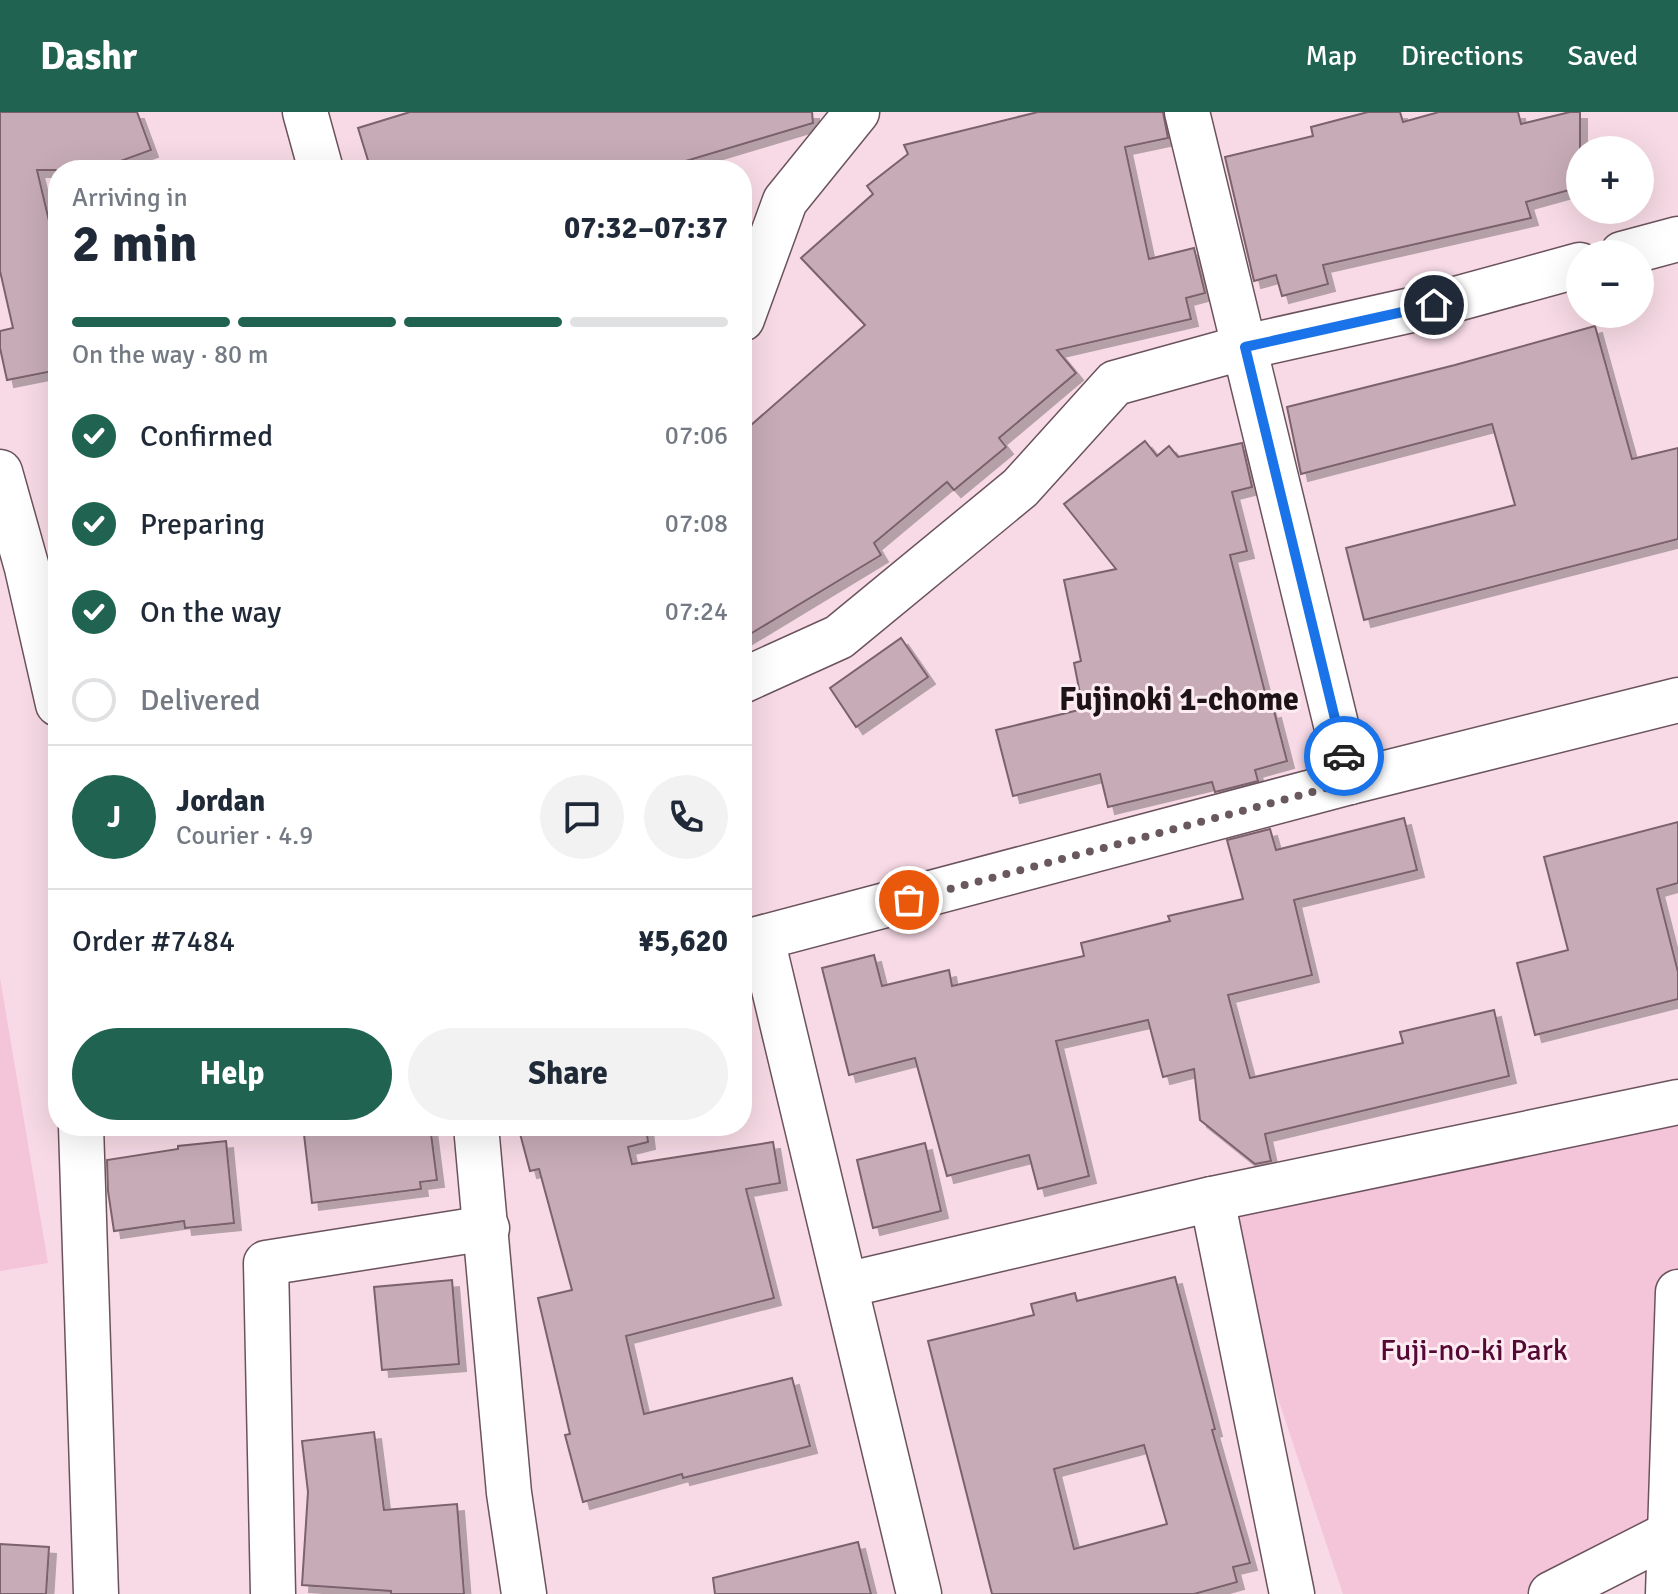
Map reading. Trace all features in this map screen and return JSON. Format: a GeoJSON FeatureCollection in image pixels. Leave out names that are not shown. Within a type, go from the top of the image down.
{"type":"FeatureCollection","features":[{"type":"Feature","properties":{"kind":"street"},"geometry":{"type":"LineString","coordinates":[[305,112],[318,160]]}},
{"type":"Feature","properties":{"kind":"street"},"geometry":{"type":"LineString","coordinates":[[752,292],[785,201],[857,112]]}},
{"type":"Feature","properties":{"kind":"street"},"geometry":{"type":"LineString","coordinates":[[1187,112],[1350,782]]}},
{"type":"Feature","properties":{"kind":"street"},"geometry":{"type":"LineString","coordinates":[[1654,245],[1678,239]]}},
{"type":"Feature","properties":{"kind":"street"},"geometry":{"type":"LineString","coordinates":[[752,676],[839,637],[1020,488],[1115,383],[1245,347],[1434,305],[1566,269]]}},
{"type":"Feature","properties":{"kind":"street"},"geometry":{"type":"LineString","coordinates":[[0,472],[42,564],[48,616]]}},
{"type":"Feature","properties":{"kind":"street"},"geometry":{"type":"LineString","coordinates":[[919,1594],[846,1285],[752,941],[1350,782],[1678,700]]}},
{"type":"Feature","properties":{"kind":"street"},"geometry":{"type":"LineString","coordinates":[[846,1285],[1212,1199],[1678,1102]]}},
{"type":"Feature","properties":{"kind":"street"},"geometry":{"type":"LineString","coordinates":[[81,1136],[96,1594]]}},
{"type":"Feature","properties":{"kind":"street"},"geometry":{"type":"LineString","coordinates":[[477,1136],[509,1493],[524,1594]]}},
{"type":"Feature","properties":{"kind":"street"},"geometry":{"type":"LineString","coordinates":[[1212,1199],[1292,1594]]}},
{"type":"Feature","properties":{"kind":"street"},"geometry":{"type":"LineString","coordinates":[[273,1594],[266,1263],[487,1228]]}},
{"type":"Feature","properties":{"kind":"street"},"geometry":{"type":"LineString","coordinates":[[1668,1594],[1678,1292]]}},
{"type":"Feature","properties":{"kind":"street"},"geometry":{"type":"LineString","coordinates":[[1551,1594],[1669,1534]]}},
{"type":"Feature","properties":{"kind":"green space"},"geometry":{"type":"Polygon","coordinates":[[[0,978],[48,1263],[0,1271],[0,978]]]}},
{"type":"Feature","properties":{"kind":"green space","name":"Fuji-no-ki Park"},"geometry":{"type":"Polygon","coordinates":[[[1678,1102],[1678,1292],[1669,1534],[1551,1594],[1343,1594],[1212,1199],[1678,1102]]]}},
{"type":"Feature","properties":{"kind":"building"},"geometry":{"type":"Polygon","coordinates":[[[0,112],[137,112],[151,150],[124,160],[48,160],[48,170],[37,170],[48,217],[48,372],[7,380],[0,348],[0,331],[13,328],[0,271],[0,112]]]}},
{"type":"Feature","properties":{"kind":"building"},"geometry":{"type":"Polygon","coordinates":[[[410,112],[812,112],[813,123],[689,160],[368,160],[358,128],[410,112]]]}},
{"type":"Feature","properties":{"kind":"building"},"geometry":{"type":"Polygon","coordinates":[[[1038,112],[1163,112],[1168,138],[1125,147],[1149,259],[1194,248],[1205,293],[1186,298],[1191,319],[1057,350],[1076,373],[999,438],[1006,447],[954,490],[947,482],[874,543],[881,555],[752,633],[752,424],[865,325],[801,258],[873,194],[867,186],[908,154],[904,145],[1038,112]]]}},
{"type":"Feature","properties":{"kind":"building"},"geometry":{"type":"Polygon","coordinates":[[[1368,112],[1400,112],[1403,122],[1439,112],[1518,112],[1521,124],[1580,112],[1580,136],[1566,136],[1566,191],[1526,202],[1531,218],[1323,265],[1328,284],[1282,296],[1276,275],[1254,281],[1225,157],[1313,136],[1311,127],[1368,112]]]}},
{"type":"Feature","properties":{"kind":"building"},"geometry":{"type":"Polygon","coordinates":[[[1596,328],[1632,459],[1678,448],[1678,539],[1364,620],[1346,548],[1515,505],[1492,424],[1301,474],[1287,407],[1596,328]]]}},
{"type":"Feature","properties":{"kind":"building"},"geometry":{"type":"Polygon","coordinates":[[[1145,441],[1157,456],[1169,446],[1178,457],[1242,443],[1252,487],[1232,492],[1247,551],[1230,555],[1270,712],[1274,711],[1287,761],[1255,770],[1258,781],[1215,792],[1212,782],[1108,807],[1100,774],[1013,796],[996,730],[1083,709],[1074,663],[1081,661],[1064,580],[1116,569],[1064,504],[1145,441]]]}},
{"type":"Feature","properties":{"kind":"building"},"geometry":{"type":"Polygon","coordinates":[[[901,638],[928,677],[856,727],[830,688],[901,638]]]}},
{"type":"Feature","properties":{"kind":"building"},"geometry":{"type":"Polygon","coordinates":[[[1404,818],[1417,870],[1294,900],[1312,975],[1228,995],[1250,1078],[1403,1043],[1400,1032],[1494,1010],[1509,1076],[1265,1134],[1271,1161],[1255,1164],[1200,1120],[1194,1069],[1163,1077],[1148,1020],[1056,1041],[1089,1176],[1038,1189],[1029,1155],[947,1176],[915,1058],[849,1075],[822,968],[874,955],[882,986],[949,970],[952,986],[1084,956],[1081,943],[1170,921],[1168,916],[1243,899],[1227,840],[1270,829],[1276,850],[1404,818]]]}},
{"type":"Feature","properties":{"kind":"building"},"geometry":{"type":"Polygon","coordinates":[[[1678,822],[1678,883],[1657,889],[1678,972],[1678,999],[1535,1035],[1517,963],[1568,950],[1544,857],[1678,822]]]}},
{"type":"Feature","properties":{"kind":"building"},"geometry":{"type":"Polygon","coordinates":[[[304,1136],[431,1136],[437,1180],[420,1182],[421,1189],[312,1203],[304,1136]]]}},
{"type":"Feature","properties":{"kind":"building"},"geometry":{"type":"Polygon","coordinates":[[[521,1136],[647,1136],[648,1142],[628,1147],[632,1164],[773,1142],[780,1183],[746,1189],[774,1298],[626,1336],[644,1414],[792,1378],[810,1446],[683,1478],[682,1474],[583,1502],[565,1435],[570,1434],[538,1298],[572,1290],[539,1169],[530,1171],[521,1136]]]}},
{"type":"Feature","properties":{"kind":"building"},"geometry":{"type":"Polygon","coordinates":[[[226,1141],[234,1223],[185,1228],[184,1221],[114,1231],[107,1160],[178,1149],[178,1146],[226,1141]]]}},
{"type":"Feature","properties":{"kind":"building"},"geometry":{"type":"Polygon","coordinates":[[[925,1143],[941,1211],[873,1228],[857,1160],[925,1143]]]}},
{"type":"Feature","properties":{"kind":"building"},"geometry":{"type":"Polygon","coordinates":[[[1175,1277],[1215,1429],[1212,1430],[1250,1563],[1233,1567],[1237,1582],[1194,1594],[992,1594],[928,1341],[1034,1315],[1031,1304],[1075,1293],[1077,1301],[1175,1277]],[[1144,1445],[1054,1469],[1074,1549],[1167,1524],[1144,1445]]]}},
{"type":"Feature","properties":{"kind":"building"},"geometry":{"type":"Polygon","coordinates":[[[452,1280],[459,1364],[382,1370],[374,1287],[452,1280]]]}},
{"type":"Feature","properties":{"kind":"building"},"geometry":{"type":"Polygon","coordinates":[[[374,1432],[384,1510],[457,1504],[464,1594],[391,1594],[391,1591],[302,1585],[308,1492],[302,1441],[374,1432]]]}},
{"type":"Feature","properties":{"kind":"building"},"geometry":{"type":"Polygon","coordinates":[[[858,1542],[871,1594],[715,1594],[713,1578],[858,1542]]]}},
{"type":"Feature","properties":{"kind":"building"},"geometry":{"type":"Polygon","coordinates":[[[0,1544],[49,1547],[46,1594],[0,1594],[0,1544]]]}},
{"type":"Feature","properties":{"kind":"way so far"},"geometry":{"type":"LineString","coordinates":[[909,900],[1350,782],[1344,756]]}},
{"type":"Feature","properties":{"kind":"district","name":"Fujinoki 1-chome"},"geometry":{"type":"Point","coordinates":[1179,699]}},
{"type":"Feature","properties":{"kind":"route"},"geometry":{"type":"LineString","coordinates":[[1344,756],[1245,347],[1434,305]]}}]}
